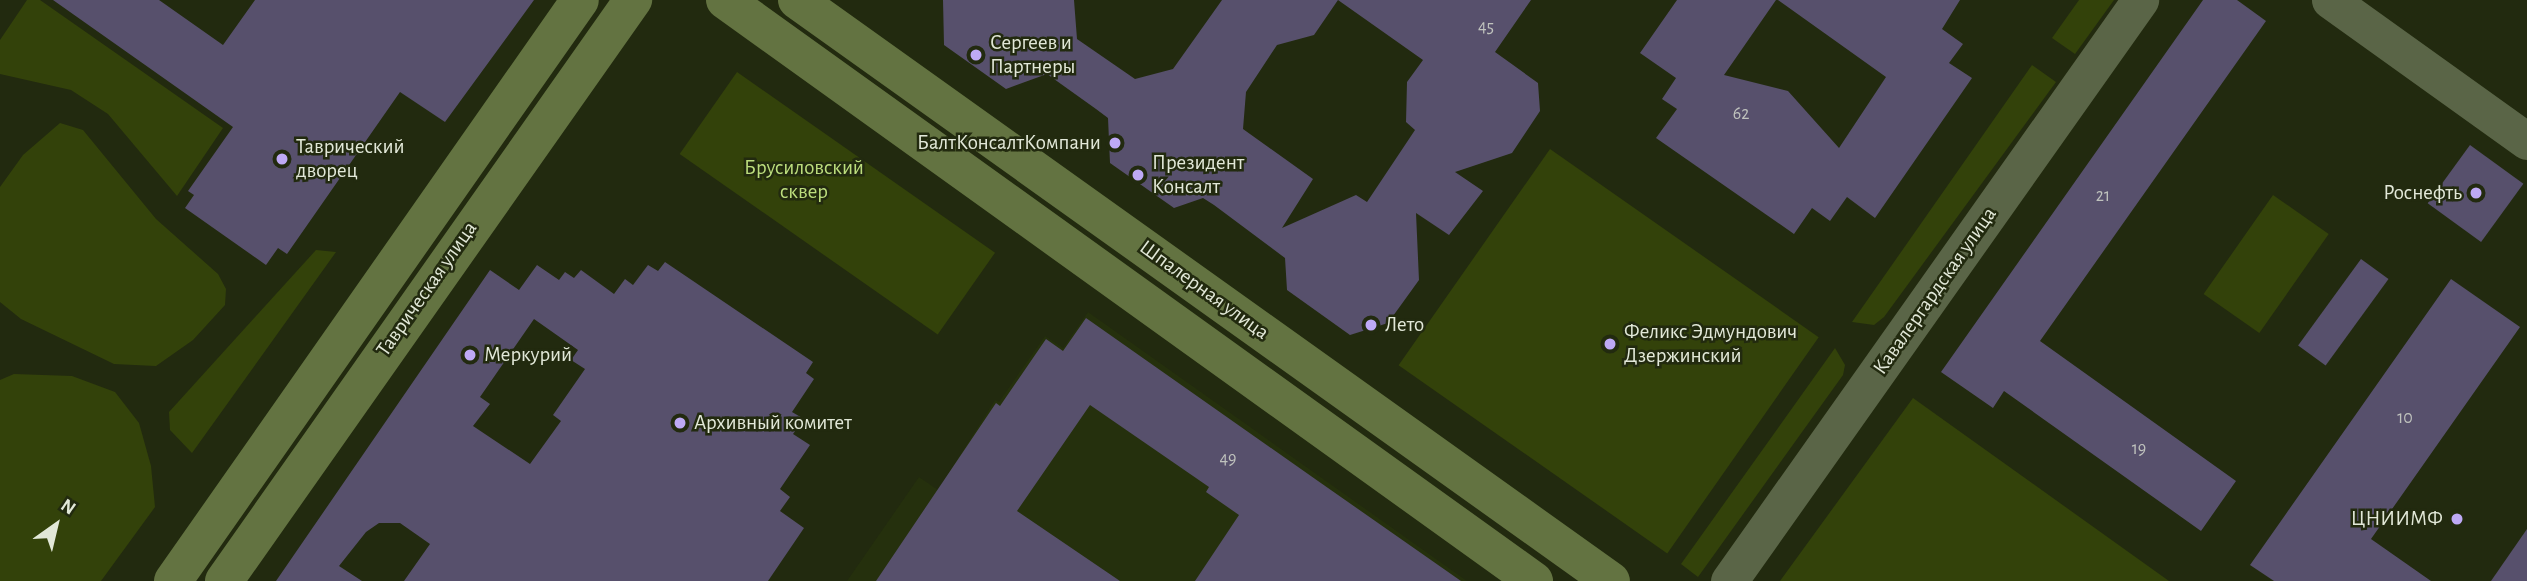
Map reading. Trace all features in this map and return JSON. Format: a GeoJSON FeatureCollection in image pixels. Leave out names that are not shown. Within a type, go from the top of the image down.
{"type":"FeatureCollection","features":[{"type":"Feature","properties":{"kind":"street","name":"Таврическая улица"},"geometry":{"type":"LineString","coordinates":[[173,581],[580,0]]}},
{"type":"Feature","properties":{"kind":"street","name":"Таврическая улица"},"geometry":{"type":"LineString","coordinates":[[224,581],[633,0]]}},
{"type":"Feature","properties":{"kind":"street","name":"Шпалерная улица"},"geometry":{"type":"LineString","coordinates":[[725,0],[1534,581]]}},
{"type":"Feature","properties":{"kind":"street","name":"Шпалерная улица"},"geometry":{"type":"LineString","coordinates":[[797,0],[1611,581]]}},
{"type":"Feature","properties":{"kind":"street","name":"Кавалергардская улица"},"geometry":{"type":"LineString","coordinates":[[1729,581],[2140,0]]}},
{"type":"Feature","properties":{"kind":"street"},"geometry":{"type":"LineString","coordinates":[[2329,0],[2527,141]]}},
{"type":"Feature","properties":{"kind":"shaded area"},"geometry":{"type":"Polygon","coordinates":[[[1088,312],[1467,581],[847,581],[919,477],[938,490],[995,400],[999,402],[1045,336],[1063,348],[1088,312]]]}},
{"type":"Feature","properties":{"kind":"green space"},"geometry":{"type":"Polygon","coordinates":[[[27,0],[40,0],[223,128],[177,196],[108,114],[71,90],[0,74],[0,40],[27,0]]]}},
{"type":"Feature","properties":{"kind":"green space"},"geometry":{"type":"Polygon","coordinates":[[[2079,0],[2114,0],[2075,54],[2052,38],[2079,0]]]}},
{"type":"Feature","properties":{"kind":"green space"},"geometry":{"type":"Polygon","coordinates":[[[2032,65],[2056,82],[1884,317],[1874,325],[1852,322],[2032,65]]]}},
{"type":"Feature","properties":{"kind":"green space","name":"Брусиловский сквер"},"geometry":{"type":"Polygon","coordinates":[[[737,72],[995,253],[938,335],[680,154],[737,72]]]}},
{"type":"Feature","properties":{"kind":"green space"},"geometry":{"type":"Polygon","coordinates":[[[60,123],[83,130],[156,219],[218,274],[226,289],[225,305],[193,340],[156,366],[114,364],[21,319],[0,302],[0,187],[23,155],[60,123]]]}},
{"type":"Feature","properties":{"kind":"green space"},"geometry":{"type":"Polygon","coordinates":[[[1550,149],[1819,337],[1667,553],[1399,365],[1550,149]]]}},
{"type":"Feature","properties":{"kind":"green space"},"geometry":{"type":"Polygon","coordinates":[[[2273,195],[2329,234],[2259,333],[2204,294],[2273,195]]]}},
{"type":"Feature","properties":{"kind":"green space"},"geometry":{"type":"Polygon","coordinates":[[[316,250],[336,252],[192,453],[170,430],[169,412],[316,250]]]}},
{"type":"Feature","properties":{"kind":"green space"},"geometry":{"type":"Polygon","coordinates":[[[1835,348],[1845,365],[1843,375],[1698,577],[1681,564],[1835,348]]]}},
{"type":"Feature","properties":{"kind":"green space"},"geometry":{"type":"Polygon","coordinates":[[[14,374],[72,376],[115,392],[139,423],[151,466],[155,507],[101,581],[0,581],[0,380],[14,374]]]}},
{"type":"Feature","properties":{"kind":"green space"},"geometry":{"type":"Polygon","coordinates":[[[1913,398],[2169,581],[1780,581],[1913,398]]]}},
{"type":"Feature","properties":{"kind":"building","name":"Таврический дворец"},"geometry":{"type":"Polygon","coordinates":[[[53,0],[159,0],[223,45],[255,0],[534,0],[445,122],[400,92],[287,254],[278,248],[266,265],[185,208],[194,195],[188,191],[233,127],[53,0]]]}},
{"type":"Feature","properties":{"kind":"building"},"geometry":{"type":"Polygon","coordinates":[[[943,0],[1074,0],[1077,39],[1135,79],[1173,69],[1222,0],[1338,0],[1531,0],[1495,52],[1538,83],[1540,111],[1512,153],[1455,172],[1483,191],[1449,235],[1416,213],[1419,280],[1388,323],[1350,335],[1287,290],[1285,258],[1214,205],[1203,198],[1174,208],[1110,163],[1108,118],[1047,74],[1006,89],[944,45],[943,0]],[[1338,0],[1314,35],[1277,45],[1246,92],[1243,129],[1313,179],[1282,228],[1356,195],[1367,202],[1415,130],[1406,122],[1407,82],[1423,60],[1338,0]]]}},
{"type":"Feature","properties":{"kind":"building"},"geometry":{"type":"Polygon","coordinates":[[[1677,0],[1776,0],[1724,75],[1788,91],[1839,148],[1886,77],[1778,0],[1960,0],[1942,29],[1963,44],[1949,63],[1972,78],[1875,218],[1847,197],[1830,221],[1812,208],[1794,234],[1656,138],[1677,109],[1662,99],[1676,78],[1640,53],[1677,0]]]}},
{"type":"Feature","properties":{"kind":"building"},"geometry":{"type":"Polygon","coordinates":[[[2203,0],[2237,0],[2266,21],[2040,341],[2236,481],[2201,531],[2004,391],[1993,408],[1941,372],[2203,0]]]}},
{"type":"Feature","properties":{"kind":"building","name":"Роснефть"},"geometry":{"type":"Polygon","coordinates":[[[2470,145],[2523,184],[2481,242],[2428,203],[2470,145]]]}},
{"type":"Feature","properties":{"kind":"building"},"geometry":{"type":"Polygon","coordinates":[[[2361,259],[2389,279],[2326,366],[2298,346],[2361,259]]]}},
{"type":"Feature","properties":{"kind":"building","name":"Архивный комитет"},"geometry":{"type":"Polygon","coordinates":[[[665,262],[813,362],[806,373],[814,379],[792,412],[804,419],[793,434],[810,445],[780,489],[790,497],[780,511],[804,528],[768,581],[404,581],[430,544],[400,523],[379,523],[366,532],[339,566],[362,581],[276,581],[490,270],[519,290],[537,265],[559,280],[565,272],[574,278],[581,270],[614,294],[625,279],[633,285],[648,265],[658,271],[665,262]],[[534,319],[480,397],[490,404],[473,426],[530,464],[561,421],[553,415],[585,369],[571,360],[578,350],[534,319]]]}},
{"type":"Feature","properties":{"kind":"building"},"geometry":{"type":"Polygon","coordinates":[[[2451,279],[2520,327],[2371,539],[2431,581],[2274,581],[2250,565],[2451,279]]]}},
{"type":"Feature","properties":{"kind":"building"},"geometry":{"type":"Polygon","coordinates":[[[1086,318],[1461,581],[1195,581],[1239,515],[1206,492],[1209,487],[1090,405],[1017,511],[1120,581],[876,581],[996,403],[1000,406],[1046,339],[1063,351],[1086,318]]]}},
{"type":"Feature","properties":{"kind":"building"},"geometry":{"type":"Polygon","coordinates":[[[2527,529],[2527,581],[2491,581],[2527,529]]]}},
{"type":"Feature","properties":{"kind":"place","name":"Сергеев и Партнеры"},"geometry":{"type":"Point","coordinates":[976,55]}},
{"type":"Feature","properties":{"kind":"place","name":"БалтКонсалтКомпани"},"geometry":{"type":"Point","coordinates":[1115,143]}},
{"type":"Feature","properties":{"kind":"place","name":"Таврический дворец"},"geometry":{"type":"Point","coordinates":[282,159]}},
{"type":"Feature","properties":{"kind":"place","name":"Президент Консалт"},"geometry":{"type":"Point","coordinates":[1138,175]}},
{"type":"Feature","properties":{"kind":"place","name":"Роснефть"},"geometry":{"type":"Point","coordinates":[2476,193]}},
{"type":"Feature","properties":{"kind":"place","name":"Лето"},"geometry":{"type":"Point","coordinates":[1371,325]}},
{"type":"Feature","properties":{"kind":"place","name":"Феликс Эдмундович Дзержинский"},"geometry":{"type":"Point","coordinates":[1610,344]}},
{"type":"Feature","properties":{"kind":"place","name":"Меркурий"},"geometry":{"type":"Point","coordinates":[470,355]}},
{"type":"Feature","properties":{"kind":"place","name":"Архивный комитет"},"geometry":{"type":"Point","coordinates":[680,423]}},
{"type":"Feature","properties":{"kind":"place","name":"ЦНИИМФ"},"geometry":{"type":"Point","coordinates":[2457,519]}}]}
